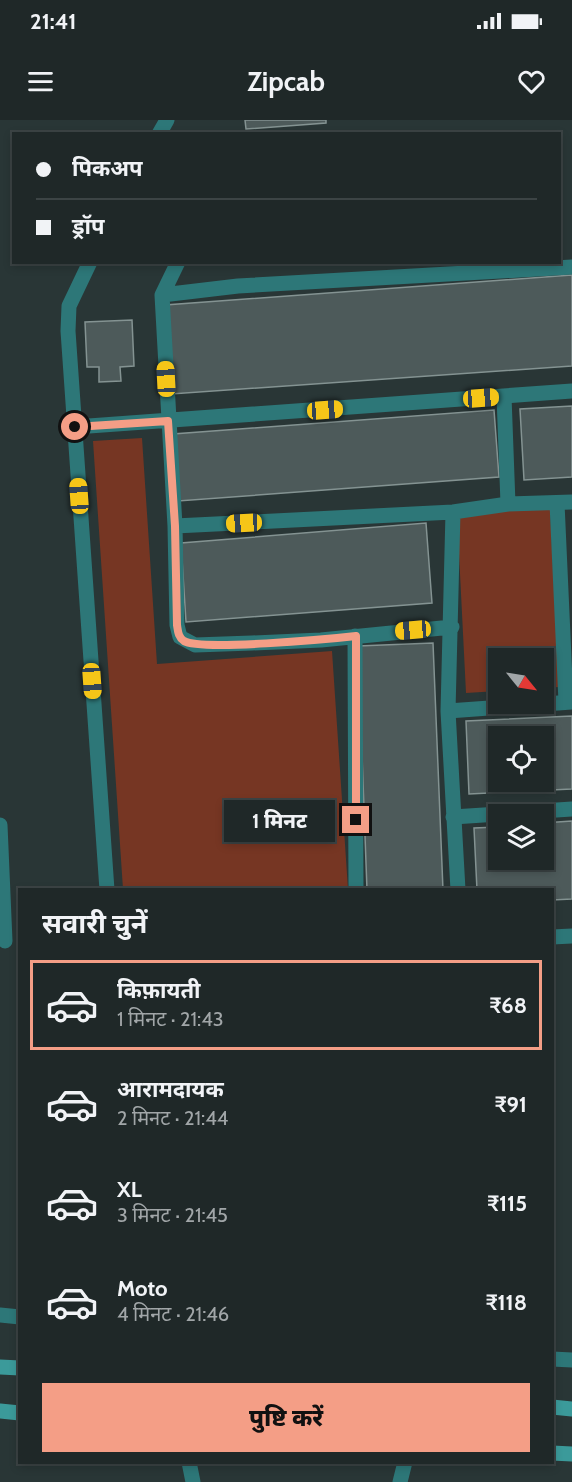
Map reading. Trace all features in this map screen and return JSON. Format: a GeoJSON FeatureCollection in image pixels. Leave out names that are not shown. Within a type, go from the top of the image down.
{"type":"FeatureCollection","features":[{"type":"Feature","properties":{"kind":"street"},"geometry":{"type":"LineString","coordinates":[[89,264],[73,296],[67,316],[107,888]]}},
{"type":"Feature","properties":{"kind":"street"},"geometry":{"type":"LineString","coordinates":[[177,264],[162,295],[175,526],[177,625],[180,637],[195,645],[252,643],[452,627]]}},
{"type":"Feature","properties":{"kind":"street"},"geometry":{"type":"LineString","coordinates":[[162,295],[238,286],[448,268],[572,267]]}},
{"type":"Feature","properties":{"kind":"street"},"geometry":{"type":"LineString","coordinates":[[75,427],[572,391]]}},
{"type":"Feature","properties":{"kind":"street"},"geometry":{"type":"LineString","coordinates":[[504,396],[508,504]]}},
{"type":"Feature","properties":{"kind":"street"},"geometry":{"type":"LineString","coordinates":[[175,526],[453,512],[508,504],[564,502],[569,702],[448,711]]}},
{"type":"Feature","properties":{"kind":"street"},"geometry":{"type":"LineString","coordinates":[[453,512],[452,627],[448,711],[458,888]]}},
{"type":"Feature","properties":{"kind":"street"},"geometry":{"type":"LineString","coordinates":[[356,636],[356,888]]}},
{"type":"Feature","properties":{"kind":"street"},"geometry":{"type":"LineString","coordinates":[[453,817],[572,809]]}},
{"type":"Feature","properties":{"kind":"street"},"geometry":{"type":"LineString","coordinates":[[0,825],[8,942]]}},
{"type":"Feature","properties":{"kind":"street"},"geometry":{"type":"LineString","coordinates":[[554,937],[572,936]]}},
{"type":"Feature","properties":{"kind":"street"},"geometry":{"type":"LineString","coordinates":[[0,1315],[18,1317]]}},
{"type":"Feature","properties":{"kind":"street"},"geometry":{"type":"LineString","coordinates":[[554,1359],[572,1360]]}},
{"type":"Feature","properties":{"kind":"street"},"geometry":{"type":"LineString","coordinates":[[0,1367],[18,1368]]}},
{"type":"Feature","properties":{"kind":"street"},"geometry":{"type":"LineString","coordinates":[[554,1407],[572,1409]]}},
{"type":"Feature","properties":{"kind":"street"},"geometry":{"type":"LineString","coordinates":[[0,1411],[18,1413]]}},
{"type":"Feature","properties":{"kind":"street"},"geometry":{"type":"LineString","coordinates":[[554,1453],[572,1454]]}},
{"type":"Feature","properties":{"kind":"street"},"geometry":{"type":"LineString","coordinates":[[189,1464],[193,1482]]}},
{"type":"Feature","properties":{"kind":"street"},"geometry":{"type":"LineString","coordinates":[[400,1482],[404,1464]]}},
{"type":"Feature","properties":{"kind":"shaded area"},"geometry":{"type":"Polygon","coordinates":[[[142,438],[157,664],[332,651],[348,888],[123,888],[93,441],[142,438]]]}},
{"type":"Feature","properties":{"kind":"shaded area"},"geometry":{"type":"Polygon","coordinates":[[[550,508],[559,687],[554,687],[554,648],[488,648],[488,692],[466,693],[457,514],[550,508]]]}},
{"type":"Feature","properties":{"kind":"building"},"geometry":{"type":"Polygon","coordinates":[[[245,120],[326,120],[326,123],[246,129],[245,120]]]}},
{"type":"Feature","properties":{"kind":"building"},"geometry":{"type":"Polygon","coordinates":[[[572,275],[572,366],[171,394],[165,305],[572,275]]]}},
{"type":"Feature","properties":{"kind":"building"},"geometry":{"type":"Polygon","coordinates":[[[132,320],[134,366],[120,367],[121,381],[99,382],[99,367],[87,367],[85,322],[132,320]]]}},
{"type":"Feature","properties":{"kind":"building"},"geometry":{"type":"Polygon","coordinates":[[[572,406],[572,477],[524,480],[520,409],[572,406]]]}},
{"type":"Feature","properties":{"kind":"building"},"geometry":{"type":"Polygon","coordinates":[[[494,410],[499,477],[178,501],[173,434],[494,410]]]}},
{"type":"Feature","properties":{"kind":"building"},"geometry":{"type":"Polygon","coordinates":[[[426,523],[432,603],[186,622],[181,543],[426,523]]]}},
{"type":"Feature","properties":{"kind":"building"},"geometry":{"type":"Polygon","coordinates":[[[433,643],[443,888],[367,888],[358,646],[433,643]]]}},
{"type":"Feature","properties":{"kind":"building"},"geometry":{"type":"Polygon","coordinates":[[[572,716],[572,789],[554,790],[554,726],[488,726],[488,792],[510,792],[469,794],[466,721],[572,716]]]}},
{"type":"Feature","properties":{"kind":"building"},"geometry":{"type":"Polygon","coordinates":[[[572,821],[572,899],[554,900],[554,888],[477,888],[474,828],[488,827],[488,870],[554,870],[554,822],[572,821]]]}},
{"type":"Feature","properties":{"kind":"route"},"geometry":{"type":"LineString","coordinates":[[75,427],[168,421],[175,526],[177,625],[180,637],[185,641],[195,645],[321,640],[356,636],[356,820]]}}]}
